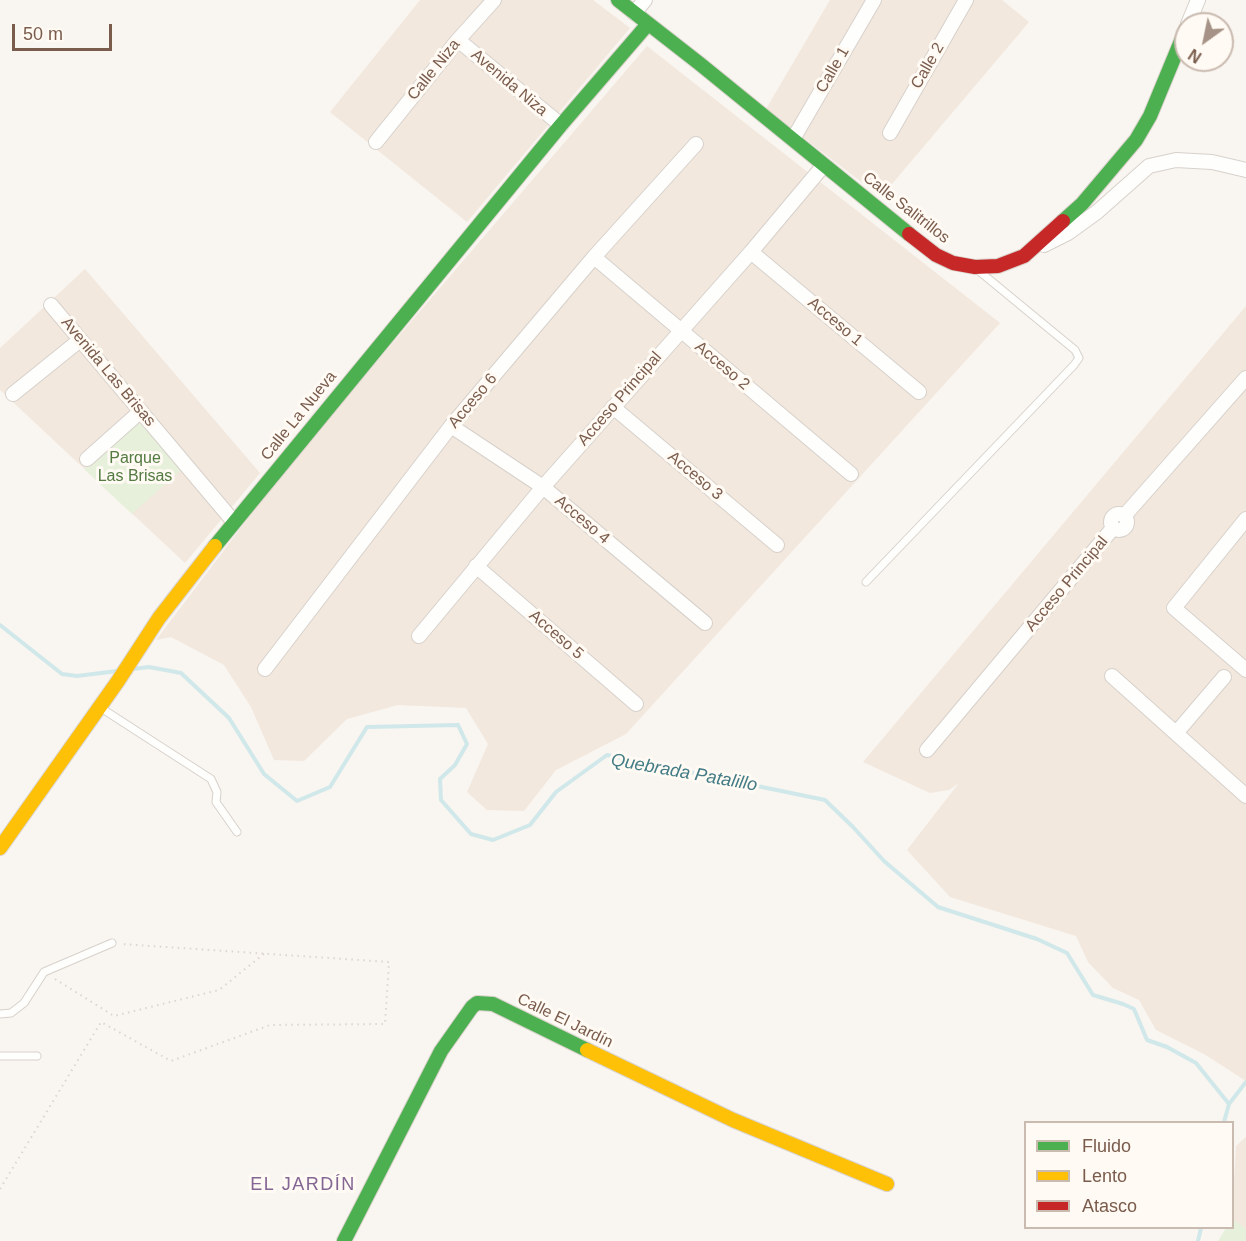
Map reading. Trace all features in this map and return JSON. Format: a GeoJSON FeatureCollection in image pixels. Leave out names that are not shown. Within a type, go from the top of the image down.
{"type":"FeatureCollection","features":[{"type":"Feature","properties":{"kind":"street","name":"Calle Niza"},"geometry":{"type":"LineString","coordinates":[[376,142],[458,40],[494,0]]}},
{"type":"Feature","properties":{"kind":"street","name":"Calle Salitrillos"},"geometry":{"type":"LineString","coordinates":[[618,0],[936,255],[953,263],[975,267],[998,266],[1024,256],[1082,204],[1136,140],[1150,116],[1174,58]]}},
{"type":"Feature","properties":{"kind":"street"},"geometry":{"type":"LineString","coordinates":[[634,13],[645,0]]}},
{"type":"Feature","properties":{"kind":"street","name":"Calle 1"},"geometry":{"type":"LineString","coordinates":[[793,139],[874,0]]}},
{"type":"Feature","properties":{"kind":"street","name":"Calle 2"},"geometry":{"type":"LineString","coordinates":[[890,133],[966,0]]}},
{"type":"Feature","properties":{"kind":"street","name":"Calle La Nueva"},"geometry":{"type":"LineString","coordinates":[[0,848],[118,681],[159,618],[234,522],[630,42],[648,24]]}},
{"type":"Feature","properties":{"kind":"street","name":"Avenida Niza"},"geometry":{"type":"LineString","coordinates":[[458,40],[561,125]]}},
{"type":"Feature","properties":{"kind":"street","name":"Acceso 6"},"geometry":{"type":"LineString","coordinates":[[265,669],[451,426],[594,257],[696,144]]}},
{"type":"Feature","properties":{"kind":"street"},"geometry":{"type":"LineString","coordinates":[[1024,256],[1068,233],[1149,166],[1176,160],[1212,162],[1246,170]]}},
{"type":"Feature","properties":{"kind":"street","name":"Acceso Principal"},"geometry":{"type":"LineString","coordinates":[[419,636],[543,487],[751,252],[824,165]]}},
{"type":"Feature","properties":{"kind":"street","name":"Acceso 1"},"geometry":{"type":"LineString","coordinates":[[751,252],[920,392]]}},
{"type":"Feature","properties":{"kind":"street","name":"Acceso 2"},"geometry":{"type":"LineString","coordinates":[[594,257],[851,474]]}},
{"type":"Feature","properties":{"kind":"street","name":"Avenida Las Brisas"},"geometry":{"type":"LineString","coordinates":[[51,305],[234,522]]}},
{"type":"Feature","properties":{"kind":"street"},"geometry":{"type":"LineString","coordinates":[[13,394],[80,340]]}},
{"type":"Feature","properties":{"kind":"street","name":"Acceso Principal"},"geometry":{"type":"LineString","coordinates":[[927,750],[1113,528],[1118,530],[1125,527],[1127,523],[1125,515],[1246,378]]}},
{"type":"Feature","properties":{"kind":"street","name":"Acceso 3"},"geometry":{"type":"LineString","coordinates":[[613,407],[777,545]]}},
{"type":"Feature","properties":{"kind":"street"},"geometry":{"type":"LineString","coordinates":[[87,459],[141,411]]}},
{"type":"Feature","properties":{"kind":"street","name":"Acceso 4"},"geometry":{"type":"LineString","coordinates":[[451,426],[543,487],[705,623]]}},
{"type":"Feature","properties":{"kind":"street"},"geometry":{"type":"LineString","coordinates":[[1244,525],[1173,608],[1246,670]]}},
{"type":"Feature","properties":{"kind":"street","name":"Acceso 5"},"geometry":{"type":"LineString","coordinates":[[476,566],[636,704]]}},
{"type":"Feature","properties":{"kind":"street"},"geometry":{"type":"LineString","coordinates":[[1112,676],[1246,796]]}},
{"type":"Feature","properties":{"kind":"street"},"geometry":{"type":"LineString","coordinates":[[1177,732],[1224,677]]}},
{"type":"Feature","properties":{"kind":"street","name":"Calle El Jardín"},"geometry":{"type":"LineString","coordinates":[[344,1241],[441,1051],[472,1007],[477,1003],[485,1002],[732,1120],[887,1184]]}},
{"type":"Feature","properties":{"kind":"lane"},"geometry":{"type":"LineString","coordinates":[[866,582],[1079,358],[1075,350],[975,267]]}},
{"type":"Feature","properties":{"kind":"lane"},"geometry":{"type":"LineString","coordinates":[[99,707],[211,779],[217,792],[216,802],[237,832]]}},
{"type":"Feature","properties":{"kind":"lane"},"geometry":{"type":"LineString","coordinates":[[0,1014],[11,1013],[24,1004],[44,972],[112,943]]}},
{"type":"Feature","properties":{"kind":"lane"},"geometry":{"type":"LineString","coordinates":[[0,1056],[37,1056]]}},
{"type":"Feature","properties":{"kind":"path"},"geometry":{"type":"LineString","coordinates":[[0,1189],[101,1022],[171,1060],[270,1025],[385,1024],[389,962],[112,943]]}},
{"type":"Feature","properties":{"kind":"path"},"geometry":{"type":"LineString","coordinates":[[44,972],[114,1016],[219,990],[265,953]]}},
{"type":"Feature","properties":{"kind":"shaded area"},"geometry":{"type":"Polygon","coordinates":[[[420,0],[593,0],[630,28],[467,222],[330,112],[420,0]]]}},
{"type":"Feature","properties":{"kind":"shaded area"},"geometry":{"type":"Polygon","coordinates":[[[830,0],[1002,0],[1029,22],[881,197],[766,109],[830,0]]]}},
{"type":"Feature","properties":{"kind":"shaded area"},"geometry":{"type":"Polygon","coordinates":[[[647,46],[1000,323],[626,734],[556,770],[524,811],[487,810],[467,792],[488,744],[466,708],[398,705],[347,719],[304,761],[274,760],[251,707],[224,665],[171,637],[156,640],[290,463],[647,46]]]}},
{"type":"Feature","properties":{"kind":"shaded area"},"geometry":{"type":"Polygon","coordinates":[[[85,269],[260,473],[185,563],[0,390],[0,348],[85,269]]]}},
{"type":"Feature","properties":{"kind":"shaded area"},"geometry":{"type":"Polygon","coordinates":[[[1246,306],[1246,1081],[1204,1054],[1156,1030],[1139,1000],[1113,988],[1088,962],[1076,936],[950,897],[907,850],[959,783],[949,790],[930,793],[863,762],[1246,306]]]}},
{"type":"Feature","properties":{"kind":"shaded area"},"geometry":{"type":"Polygon","coordinates":[[[1246,1137],[1246,1229],[1234,1220],[1236,1146],[1246,1137]]]}},
{"type":"Feature","properties":{"kind":"green space","name":"Parque Las Brisas"},"geometry":{"type":"Polygon","coordinates":[[[139,421],[181,470],[132,514],[84,469],[139,421]]]}},
{"type":"Feature","properties":{"kind":"green space"},"geometry":{"type":"Polygon","coordinates":[[[1234,1220],[1246,1229],[1246,1241],[1218,1241],[1225,1229],[1234,1229],[1234,1220]]]}},
{"type":"Feature","properties":{"kind":"waterway","name":"Quebrada Patalillo"},"geometry":{"type":"LineString","coordinates":[[0,625],[62,674],[77,676],[117,671]]}},
{"type":"Feature","properties":{"kind":"waterway","name":"Quebrada Patalillo"},"geometry":{"type":"LineString","coordinates":[[133,669],[149,667],[181,673],[229,718],[264,774],[297,801],[330,787],[367,727],[458,725],[467,744],[455,765],[440,779],[441,800],[471,834],[493,840],[530,825],[556,792],[607,755],[825,800],[884,861],[938,907],[1037,939],[1067,953],[1093,995],[1134,1009],[1147,1040],[1167,1047],[1196,1063],[1229,1104],[1246,1082]]}},
{"type":"Feature","properties":{"kind":"waterway"},"geometry":{"type":"LineString","coordinates":[[1224,1121],[1229,1104]]}},
{"type":"Feature","properties":{"kind":"waterway"},"geometry":{"type":"LineString","coordinates":[[1198,1241],[1201,1229]]}},
{"type":"Feature","properties":{"kind":"traffic: fast"},"geometry":{"type":"LineString","coordinates":[[618,0],[909,234]]}},
{"type":"Feature","properties":{"kind":"traffic: fast"},"geometry":{"type":"LineString","coordinates":[[215,546],[561,125],[648,24]]}},
{"type":"Feature","properties":{"kind":"traffic: fast"},"geometry":{"type":"LineString","coordinates":[[1063,221],[1082,204],[1136,140],[1150,116],[1174,58]]}},
{"type":"Feature","properties":{"kind":"traffic: fast"},"geometry":{"type":"LineString","coordinates":[[344,1241],[441,1051],[477,1003],[493,1004],[587,1050]]}},
{"type":"Feature","properties":{"kind":"traffic: slow"},"geometry":{"type":"LineString","coordinates":[[0,848],[118,681],[159,618],[215,546]]}},
{"type":"Feature","properties":{"kind":"traffic: slow"},"geometry":{"type":"LineString","coordinates":[[587,1050],[733,1120],[887,1184]]}},
{"type":"Feature","properties":{"kind":"traffic: jam"},"geometry":{"type":"LineString","coordinates":[[909,234],[936,255],[953,263],[975,267],[998,266],[1024,256],[1063,221]]}},
{"type":"Feature","properties":{"kind":"district","name":"EL JARDÍN"},"geometry":{"type":"Point","coordinates":[303,1185]}}]}
